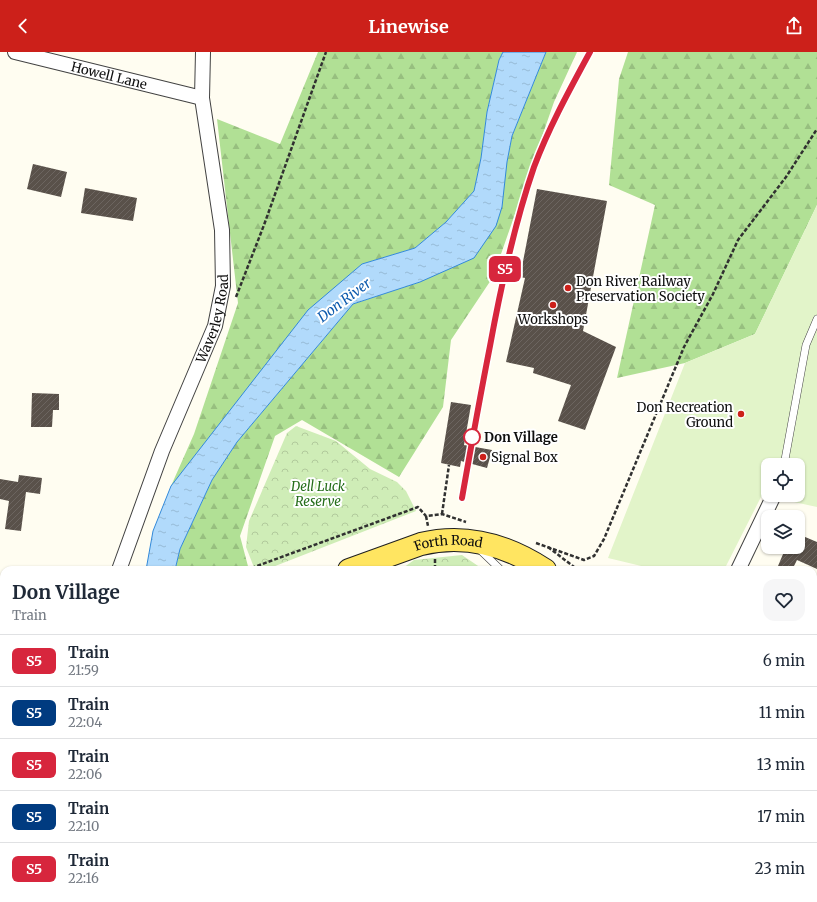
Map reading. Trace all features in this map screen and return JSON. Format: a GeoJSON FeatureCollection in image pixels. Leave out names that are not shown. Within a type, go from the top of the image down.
{"type":"FeatureCollection","features":[{"type":"Feature","properties":{"kind":"main road","name":"Forth Road"},"geometry":{"type":"LineString","coordinates":[[361,566],[431,542],[448,540],[470,541],[498,546],[515,553],[538,566]]}},
{"type":"Feature","properties":{"kind":"street","name":"Howell Lane"},"geometry":{"type":"LineString","coordinates":[[16,52],[202,98]]}},
{"type":"Feature","properties":{"kind":"street","name":"Waverley Road"},"geometry":{"type":"LineString","coordinates":[[120,566],[162,451],[215,326],[222,286],[222,230],[202,98],[203,52]]}},
{"type":"Feature","properties":{"kind":"street"},"geometry":{"type":"LineString","coordinates":[[740,566],[771,502]]}},
{"type":"Feature","properties":{"kind":"lane"},"geometry":{"type":"LineString","coordinates":[[785,458],[806,345],[817,319]]}},
{"type":"Feature","properties":{"kind":"lane"},"geometry":{"type":"LineString","coordinates":[[470,541],[497,566]]}},
{"type":"Feature","properties":{"kind":"path"},"geometry":{"type":"LineString","coordinates":[[573,566],[546,546],[584,560],[594,556],[604,539],[684,347],[713,294],[738,240],[786,177],[817,129]]}},
{"type":"Feature","properties":{"kind":"path"},"geometry":{"type":"LineString","coordinates":[[442,514],[449,464]]}},
{"type":"Feature","properties":{"kind":"green space"},"geometry":{"type":"Polygon","coordinates":[[[318,52],[503,52],[499,60],[487,112],[481,158],[474,191],[446,222],[415,248],[362,264],[171,486],[194,434],[238,303],[217,119],[280,144],[318,52]]]}},
{"type":"Feature","properties":{"kind":"green space"},"geometry":{"type":"Polygon","coordinates":[[[546,52],[577,52],[554,102],[493,277],[451,340],[443,407],[399,477],[302,420],[275,436],[240,536],[248,566],[176,566],[180,549],[212,480],[237,442],[353,304],[420,282],[507,162],[512,136],[546,52]]]}},
{"type":"Feature","properties":{"kind":"green space"},"geometry":{"type":"Polygon","coordinates":[[[628,52],[817,52],[817,205],[755,334],[685,363],[617,378],[655,205],[609,185],[619,79],[628,52]]]}},
{"type":"Feature","properties":{"kind":"green space","name":"Don Recreation Ground"},"geometry":{"type":"Polygon","coordinates":[[[817,205],[817,507],[794,502],[805,502],[805,458],[761,458],[761,497],[726,566],[641,566],[608,558],[685,363],[755,334],[817,205]]]}},
{"type":"Feature","properties":{"kind":"green space","name":"Dell Luck Reserve"},"geometry":{"type":"Polygon","coordinates":[[[296,426],[336,441],[370,469],[397,482],[406,491],[416,511],[275,566],[253,566],[246,547],[249,521],[287,433],[296,426]]]}},
{"type":"Feature","properties":{"kind":"green space"},"geometry":{"type":"Polygon","coordinates":[[[462,555],[478,566],[406,566],[414,560],[462,555]]]}},
{"type":"Feature","properties":{"kind":"water","name":"Don River"},"geometry":{"type":"Polygon","coordinates":[[[503,52],[546,52],[512,136],[507,162],[502,207],[496,226],[474,258],[420,282],[353,304],[237,442],[212,480],[180,549],[176,566],[147,566],[153,531],[171,486],[308,310],[362,264],[415,248],[446,222],[474,191],[481,158],[487,112],[499,60],[503,52]]]}},
{"type":"Feature","properties":{"kind":"building"},"geometry":{"type":"Polygon","coordinates":[[[33,164],[67,172],[61,197],[27,189],[33,164]]]}},
{"type":"Feature","properties":{"kind":"building"},"geometry":{"type":"Polygon","coordinates":[[[85,188],[137,198],[133,221],[81,213],[85,188]]]}},
{"type":"Feature","properties":{"kind":"building","name":"Workshops"},"geometry":{"type":"Polygon","coordinates":[[[537,189],[607,201],[583,331],[616,347],[585,430],[558,421],[571,385],[533,373],[534,368],[506,362],[525,278],[520,277],[537,189]]]}},
{"type":"Feature","properties":{"kind":"building"},"geometry":{"type":"Polygon","coordinates":[[[32,393],[59,394],[59,410],[53,410],[52,427],[31,427],[32,393]]]}},
{"type":"Feature","properties":{"kind":"building","name":"Don Village"},"geometry":{"type":"Polygon","coordinates":[[[451,402],[471,405],[464,445],[492,450],[487,468],[461,461],[460,467],[441,463],[451,402]]]}},
{"type":"Feature","properties":{"kind":"building"},"geometry":{"type":"Polygon","coordinates":[[[19,475],[42,478],[40,494],[26,492],[21,531],[5,529],[9,501],[0,499],[0,479],[18,482],[19,475]]]}},
{"type":"Feature","properties":{"kind":"building"},"geometry":{"type":"Polygon","coordinates":[[[805,537],[817,542],[817,566],[810,566],[797,560],[794,566],[778,566],[783,554],[805,554],[805,537]]]}},
{"type":"Feature","properties":{"kind":"railway"},"geometry":{"type":"LineString","coordinates":[[462,498],[499,301],[520,211],[534,167],[546,137],[590,52]]}},
{"type":"Feature","properties":{"kind":"train","name":"S5"},"geometry":{"type":"LineString","coordinates":[[462,498],[476,414],[504,270],[535,166],[564,100],[590,52]]}},
{"type":"Feature","properties":{"kind":"place","name":"Don River Railway Preservation Society"},"geometry":{"type":"Point","coordinates":[568,288]}},
{"type":"Feature","properties":{"kind":"place","name":"Workshops"},"geometry":{"type":"Point","coordinates":[553,305]}},
{"type":"Feature","properties":{"kind":"place","name":"Don Recreation Ground"},"geometry":{"type":"Point","coordinates":[741,414]}},
{"type":"Feature","properties":{"kind":"place","name":"Don Village"},"geometry":{"type":"Point","coordinates":[472,437]}},
{"type":"Feature","properties":{"kind":"place","name":"Signal Box"},"geometry":{"type":"Point","coordinates":[483,457]}}]}
